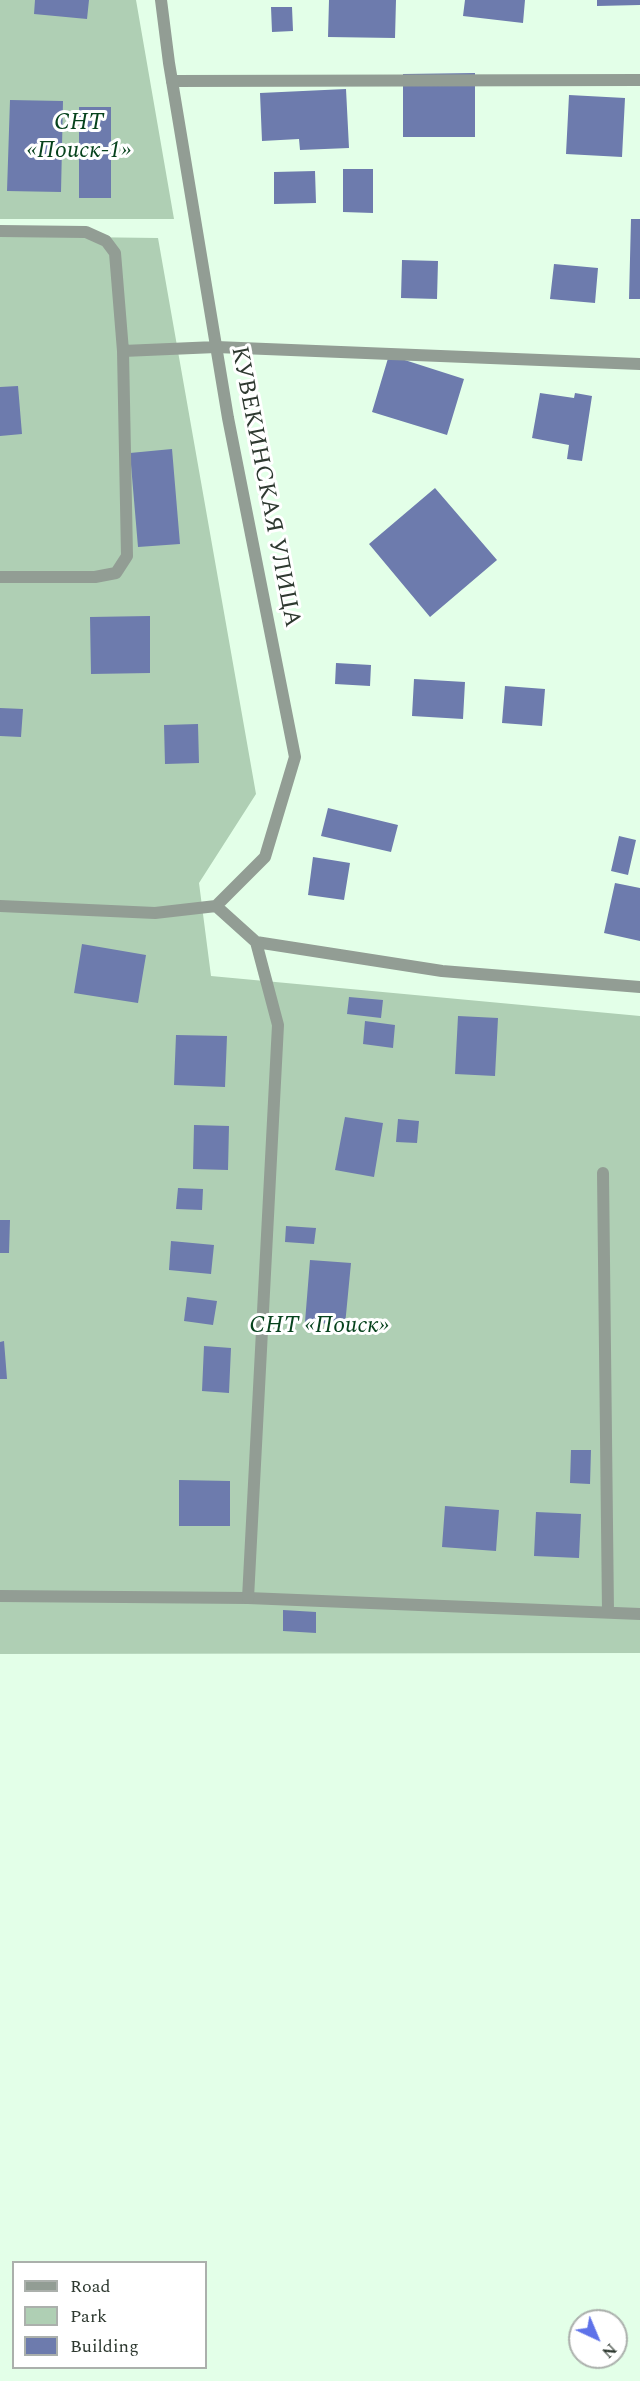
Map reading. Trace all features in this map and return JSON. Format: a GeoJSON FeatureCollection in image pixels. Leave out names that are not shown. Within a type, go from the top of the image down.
{"type":"FeatureCollection","features":[{"type":"Feature","properties":{"kind":"street","name":"КУВЕКИНСКАЯ УЛИЦА"},"geometry":{"type":"LineString","coordinates":[[161,0],[172,81],[230,430],[295,757],[265,857],[216,906]]}},
{"type":"Feature","properties":{"kind":"street"},"geometry":{"type":"LineString","coordinates":[[172,81],[640,80]]}},
{"type":"Feature","properties":{"kind":"street"},"geometry":{"type":"LineString","coordinates":[[0,231],[86,232],[106,241],[115,253],[123,351],[127,556],[116,573],[95,577],[0,577]]}},
{"type":"Feature","properties":{"kind":"street"},"geometry":{"type":"LineString","coordinates":[[123,351],[216,347],[640,364]]}},
{"type":"Feature","properties":{"kind":"street"},"geometry":{"type":"LineString","coordinates":[[0,906],[155,913],[216,906],[256,942],[442,971],[640,987]]}},
{"type":"Feature","properties":{"kind":"street"},"geometry":{"type":"LineString","coordinates":[[248,1598],[278,1025],[256,942]]}},
{"type":"Feature","properties":{"kind":"street"},"geometry":{"type":"LineString","coordinates":[[603,1173],[608,1612]]}},
{"type":"Feature","properties":{"kind":"street"},"geometry":{"type":"LineString","coordinates":[[0,1596],[248,1598],[640,1614]]}},
{"type":"Feature","properties":{"kind":"green space","name":"СНТ «Поиск-1»"},"geometry":{"type":"Polygon","coordinates":[[[0,0],[136,0],[174,219],[0,219],[0,0]]]}},
{"type":"Feature","properties":{"kind":"green space","name":"СНТ «Поиск»"},"geometry":{"type":"Polygon","coordinates":[[[0,236],[158,238],[256,794],[199,883],[211,976],[640,1016],[640,1653],[0,1654],[0,236]]]}},
{"type":"Feature","properties":{"kind":"building"},"geometry":{"type":"Polygon","coordinates":[[[35,0],[89,0],[87,19],[34,14],[35,0]]]}},
{"type":"Feature","properties":{"kind":"building"},"geometry":{"type":"Polygon","coordinates":[[[329,0],[396,0],[395,38],[328,37],[329,0]]]}},
{"type":"Feature","properties":{"kind":"building"},"geometry":{"type":"Polygon","coordinates":[[[465,0],[525,0],[523,23],[463,16],[465,0]]]}},
{"type":"Feature","properties":{"kind":"building"},"geometry":{"type":"Polygon","coordinates":[[[597,0],[640,0],[640,5],[597,6],[597,0]]]}},
{"type":"Feature","properties":{"kind":"building"},"geometry":{"type":"Polygon","coordinates":[[[271,7],[292,7],[293,31],[272,32],[271,7]]]}},
{"type":"Feature","properties":{"kind":"building"},"geometry":{"type":"Polygon","coordinates":[[[475,73],[475,137],[403,137],[403,74],[475,73]]]}},
{"type":"Feature","properties":{"kind":"building"},"geometry":{"type":"Polygon","coordinates":[[[346,89],[349,148],[300,150],[299,139],[262,141],[260,93],[346,89]]]}},
{"type":"Feature","properties":{"kind":"building"},"geometry":{"type":"Polygon","coordinates":[[[569,95],[625,98],[622,157],[566,154],[569,95]]]}},
{"type":"Feature","properties":{"kind":"building"},"geometry":{"type":"Polygon","coordinates":[[[10,100],[63,101],[61,192],[7,191],[10,100]]]}},
{"type":"Feature","properties":{"kind":"building"},"geometry":{"type":"Polygon","coordinates":[[[79,107],[111,107],[111,198],[79,198],[79,107]]]}},
{"type":"Feature","properties":{"kind":"building"},"geometry":{"type":"Polygon","coordinates":[[[343,169],[373,169],[373,213],[343,212],[343,169]]]}},
{"type":"Feature","properties":{"kind":"building"},"geometry":{"type":"Polygon","coordinates":[[[315,171],[316,203],[274,204],[274,172],[315,171]]]}},
{"type":"Feature","properties":{"kind":"building"},"geometry":{"type":"Polygon","coordinates":[[[631,219],[640,219],[640,299],[629,299],[631,219]]]}},
{"type":"Feature","properties":{"kind":"building"},"geometry":{"type":"Polygon","coordinates":[[[402,260],[438,261],[437,299],[401,298],[402,260]]]}},
{"type":"Feature","properties":{"kind":"building"},"geometry":{"type":"Polygon","coordinates":[[[554,264],[598,268],[595,303],[550,299],[554,264]]]}},
{"type":"Feature","properties":{"kind":"building"},"geometry":{"type":"Polygon","coordinates":[[[389,355],[464,379],[447,435],[372,412],[389,355]]]}},
{"type":"Feature","properties":{"kind":"building"},"geometry":{"type":"Polygon","coordinates":[[[18,386],[22,434],[0,436],[0,387],[18,386]]]}},
{"type":"Feature","properties":{"kind":"building"},"geometry":{"type":"Polygon","coordinates":[[[540,393],[574,398],[575,393],[592,396],[582,461],[567,459],[569,445],[532,438],[540,393]]]}},
{"type":"Feature","properties":{"kind":"building"},"geometry":{"type":"Polygon","coordinates":[[[172,449],[180,544],[138,547],[130,453],[172,449]]]}},
{"type":"Feature","properties":{"kind":"building"},"geometry":{"type":"Polygon","coordinates":[[[435,488],[497,560],[430,617],[369,544],[435,488]]]}},
{"type":"Feature","properties":{"kind":"building"},"geometry":{"type":"Polygon","coordinates":[[[150,616],[150,673],[91,674],[90,617],[150,616]]]}},
{"type":"Feature","properties":{"kind":"building"},"geometry":{"type":"Polygon","coordinates":[[[336,663],[371,665],[370,686],[335,684],[336,663]]]}},
{"type":"Feature","properties":{"kind":"building"},"geometry":{"type":"Polygon","coordinates":[[[414,679],[465,682],[463,719],[412,716],[414,679]]]}},
{"type":"Feature","properties":{"kind":"building"},"geometry":{"type":"Polygon","coordinates":[[[505,686],[545,689],[542,726],[502,723],[505,686]]]}},
{"type":"Feature","properties":{"kind":"building"},"geometry":{"type":"Polygon","coordinates":[[[0,708],[23,709],[21,737],[0,736],[0,708]]]}},
{"type":"Feature","properties":{"kind":"building"},"geometry":{"type":"Polygon","coordinates":[[[198,724],[199,763],[165,764],[164,725],[198,724]]]}},
{"type":"Feature","properties":{"kind":"building"},"geometry":{"type":"Polygon","coordinates":[[[328,808],[398,825],[391,852],[321,836],[328,808]]]}},
{"type":"Feature","properties":{"kind":"building"},"geometry":{"type":"Polygon","coordinates":[[[619,836],[636,840],[628,875],[611,871],[619,836]]]}},
{"type":"Feature","properties":{"kind":"building"},"geometry":{"type":"Polygon","coordinates":[[[313,857],[350,863],[344,900],[308,895],[313,857]]]}},
{"type":"Feature","properties":{"kind":"building"},"geometry":{"type":"Polygon","coordinates":[[[615,883],[640,888],[640,941],[604,933],[615,883]]]}},
{"type":"Feature","properties":{"kind":"building"},"geometry":{"type":"Polygon","coordinates":[[[82,944],[146,955],[138,1003],[74,993],[82,944]]]}},
{"type":"Feature","properties":{"kind":"building"},"geometry":{"type":"Polygon","coordinates":[[[349,997],[383,1000],[381,1018],[347,1014],[349,997]]]}},
{"type":"Feature","properties":{"kind":"building"},"geometry":{"type":"Polygon","coordinates":[[[458,1016],[498,1018],[495,1076],[455,1074],[458,1016]]]}},
{"type":"Feature","properties":{"kind":"building"},"geometry":{"type":"Polygon","coordinates":[[[365,1021],[395,1025],[393,1048],[363,1044],[365,1021]]]}},
{"type":"Feature","properties":{"kind":"building"},"geometry":{"type":"Polygon","coordinates":[[[176,1035],[227,1036],[225,1087],[174,1085],[176,1035]]]}},
{"type":"Feature","properties":{"kind":"building"},"geometry":{"type":"Polygon","coordinates":[[[345,1117],[383,1123],[374,1177],[335,1170],[345,1117]]]}},
{"type":"Feature","properties":{"kind":"building"},"geometry":{"type":"Polygon","coordinates":[[[398,1119],[419,1121],[417,1143],[396,1142],[398,1119]]]}},
{"type":"Feature","properties":{"kind":"building"},"geometry":{"type":"Polygon","coordinates":[[[194,1125],[229,1126],[228,1170],[193,1169],[194,1125]]]}},
{"type":"Feature","properties":{"kind":"building"},"geometry":{"type":"Polygon","coordinates":[[[178,1188],[203,1189],[202,1210],[176,1209],[178,1188]]]}},
{"type":"Feature","properties":{"kind":"building"},"geometry":{"type":"Polygon","coordinates":[[[0,1220],[10,1220],[9,1253],[0,1253],[0,1220]]]}},
{"type":"Feature","properties":{"kind":"building"},"geometry":{"type":"Polygon","coordinates":[[[286,1226],[316,1228],[314,1244],[285,1242],[286,1226]]]}},
{"type":"Feature","properties":{"kind":"building"},"geometry":{"type":"Polygon","coordinates":[[[171,1241],[214,1245],[211,1274],[169,1270],[171,1241]]]}},
{"type":"Feature","properties":{"kind":"building"},"geometry":{"type":"Polygon","coordinates":[[[310,1260],[351,1263],[345,1325],[305,1322],[310,1260]]]}},
{"type":"Feature","properties":{"kind":"building"},"geometry":{"type":"Polygon","coordinates":[[[187,1297],[217,1301],[213,1325],[184,1321],[187,1297]]]}},
{"type":"Feature","properties":{"kind":"building"},"geometry":{"type":"Polygon","coordinates":[[[4,1341],[7,1379],[0,1379],[0,1342],[4,1341]]]}},
{"type":"Feature","properties":{"kind":"building"},"geometry":{"type":"Polygon","coordinates":[[[204,1346],[231,1348],[229,1393],[202,1391],[204,1346]]]}},
{"type":"Feature","properties":{"kind":"building"},"geometry":{"type":"Polygon","coordinates":[[[571,1450],[591,1450],[590,1484],[570,1483],[571,1450]]]}},
{"type":"Feature","properties":{"kind":"building"},"geometry":{"type":"Polygon","coordinates":[[[179,1480],[230,1481],[230,1526],[179,1526],[179,1480]]]}},
{"type":"Feature","properties":{"kind":"building"},"geometry":{"type":"Polygon","coordinates":[[[445,1506],[499,1510],[496,1551],[442,1547],[445,1506]]]}},
{"type":"Feature","properties":{"kind":"building"},"geometry":{"type":"Polygon","coordinates":[[[536,1512],[581,1514],[579,1558],[534,1556],[536,1512]]]}},
{"type":"Feature","properties":{"kind":"building"},"geometry":{"type":"Polygon","coordinates":[[[283,1610],[316,1612],[316,1633],[283,1631],[283,1610]]]}}]}
